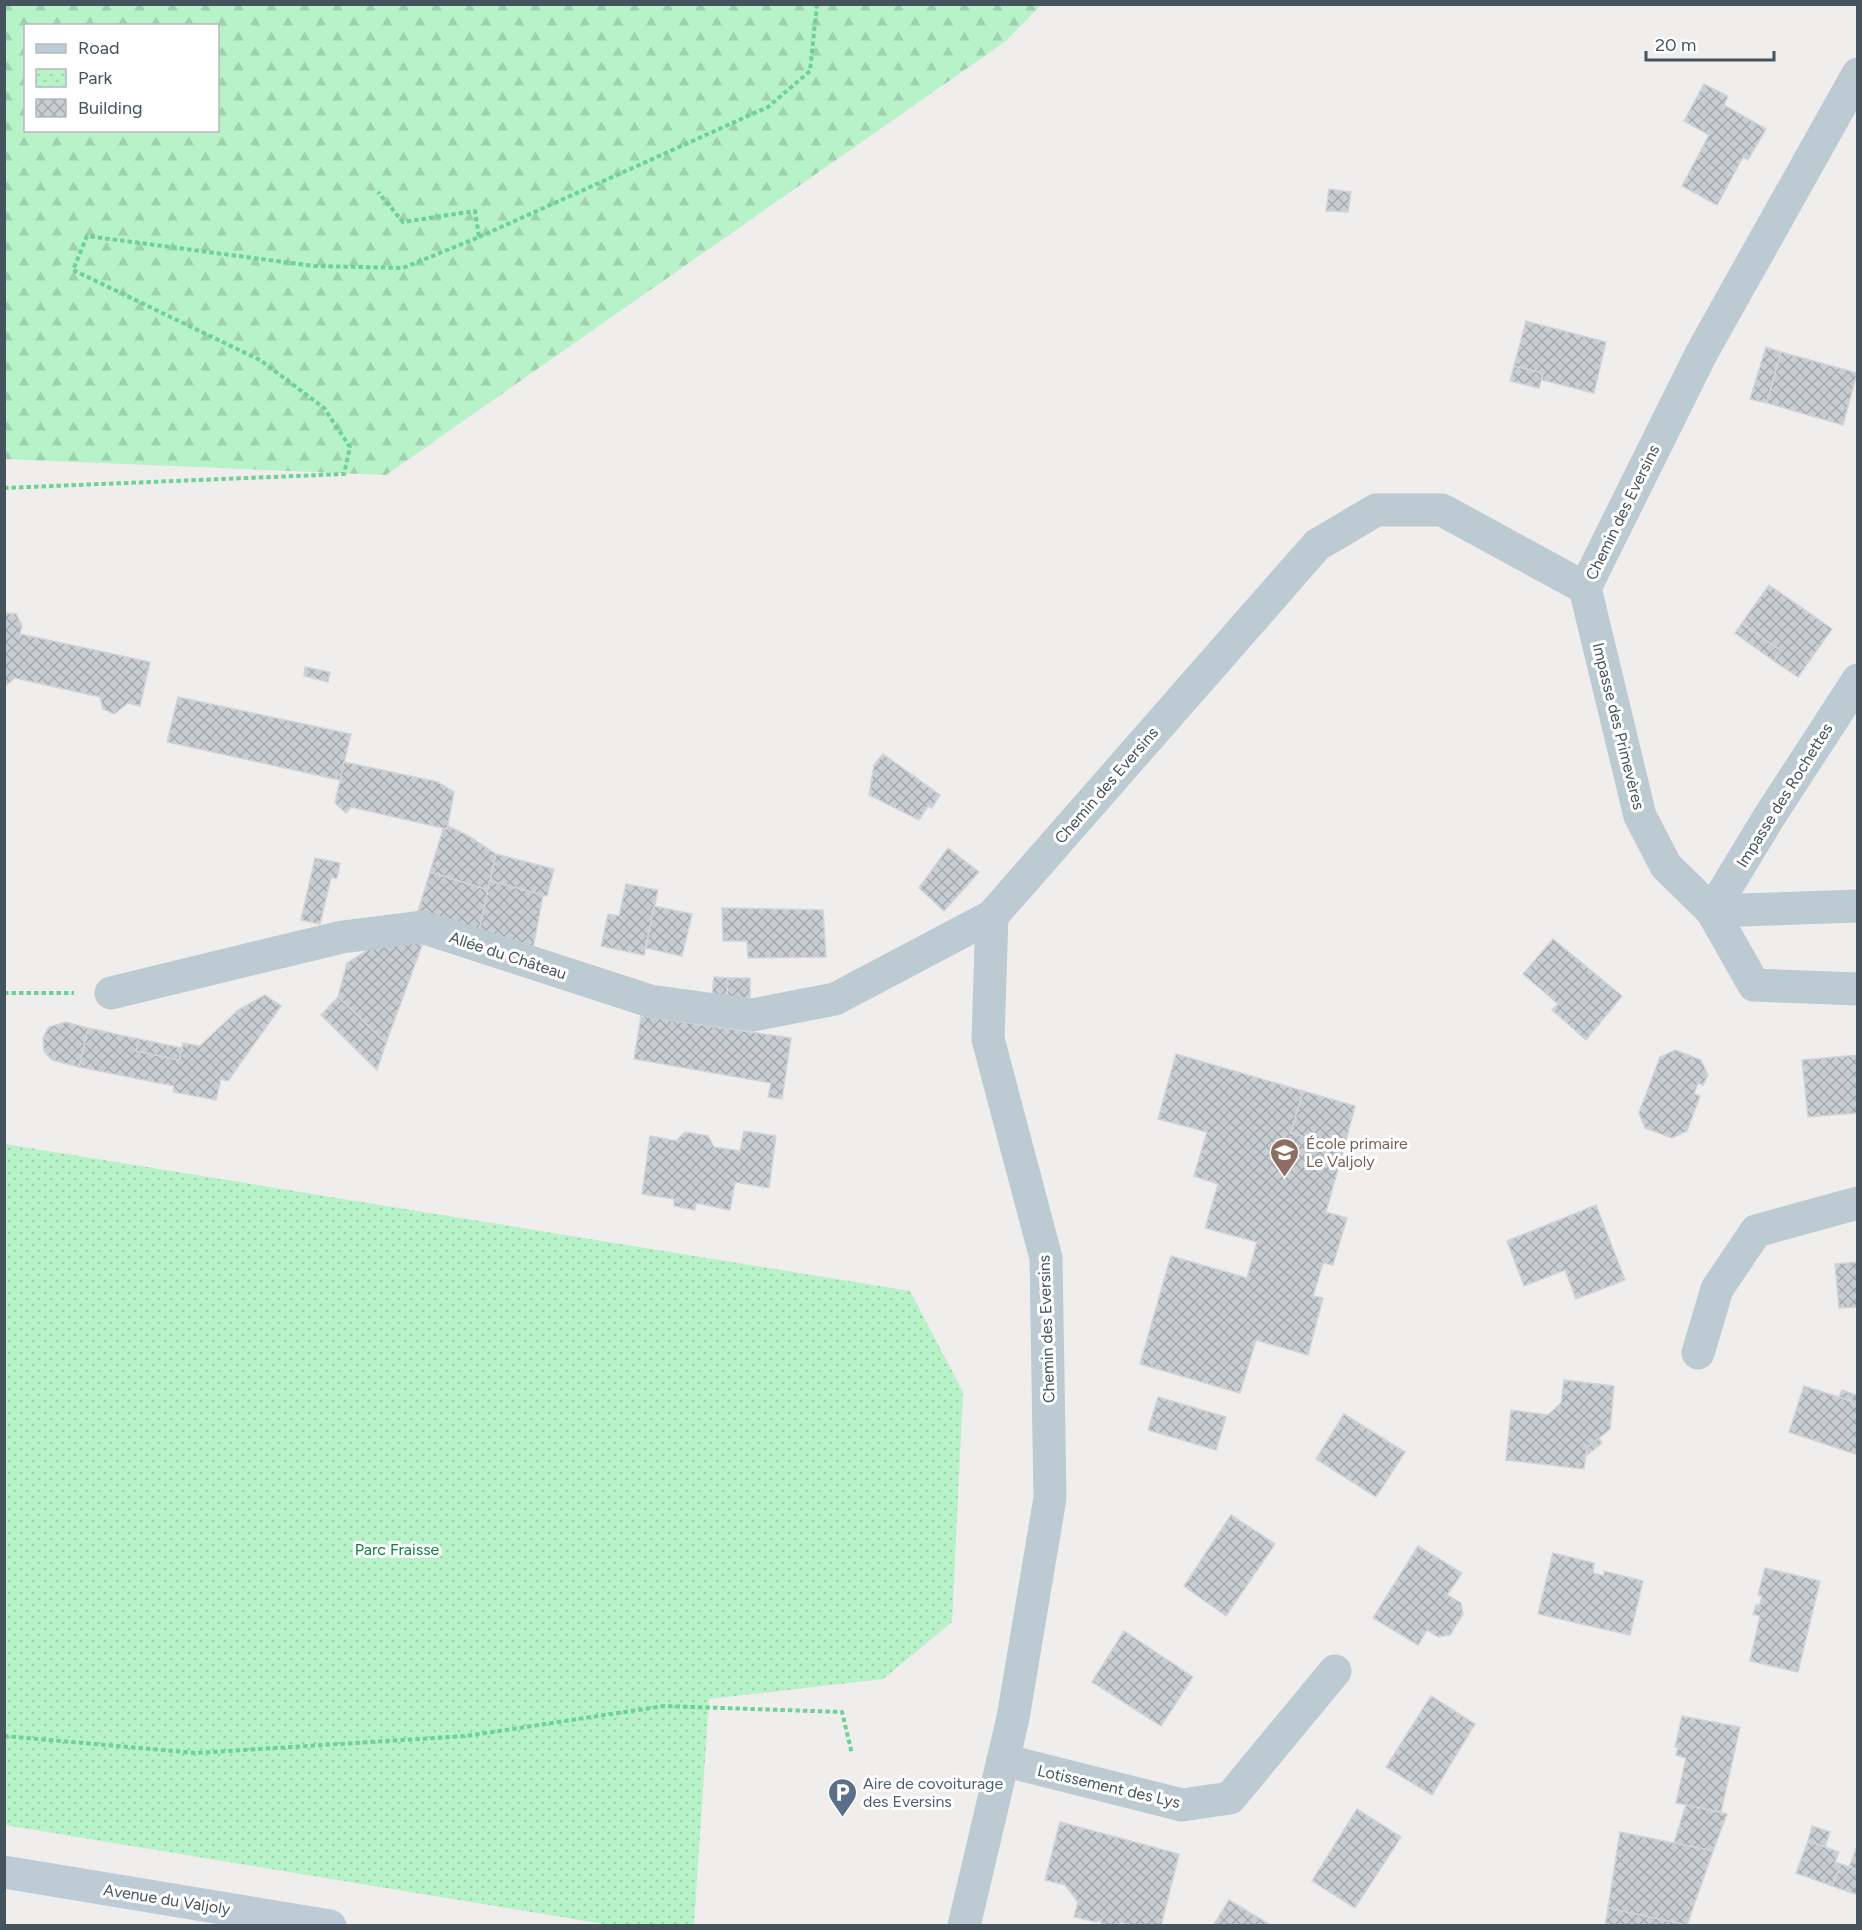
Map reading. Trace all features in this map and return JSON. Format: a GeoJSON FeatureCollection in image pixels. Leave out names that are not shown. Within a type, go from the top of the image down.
{"type":"FeatureCollection","features":[{"type":"Feature","properties":{"kind":"main road","name":"Avenue du Valjoly"},"geometry":{"type":"LineString","coordinates":[[4,1872],[330,1926]]}},
{"type":"Feature","properties":{"kind":"street","name":"Chemin des Eversins"},"geometry":{"type":"LineString","coordinates":[[964,1926],[1013,1718],[1050,1498],[1046,1258],[988,1039],[992,916],[1317,546],[1376,510],[1442,510],[1584,588],[1701,354],[1857,74]]}},
{"type":"Feature","properties":{"kind":"street","name":"Impasse des Primevères"},"geometry":{"type":"LineString","coordinates":[[1584,588],[1640,816],[1666,866],[1712,911],[1754,985],[1857,989]]}},
{"type":"Feature","properties":{"kind":"street","name":"Impasse des Rochettes"},"geometry":{"type":"LineString","coordinates":[[1712,911],[1768,818],[1857,680]]}},
{"type":"Feature","properties":{"kind":"street"},"geometry":{"type":"LineString","coordinates":[[1712,911],[1857,906]]}},
{"type":"Feature","properties":{"kind":"street","name":"Allée du Château"},"geometry":{"type":"LineString","coordinates":[[111,993],[342,938],[422,927],[650,1001],[752,1015],[835,999],[992,916]]}},
{"type":"Feature","properties":{"kind":"street"},"geometry":{"type":"LineString","coordinates":[[1698,1353],[1717,1289],[1756,1232],[1857,1203]]}},
{"type":"Feature","properties":{"kind":"street","name":"Lotissement des Lys"},"geometry":{"type":"LineString","coordinates":[[1003,1760],[1182,1805],[1230,1798],[1335,1671]]}},
{"type":"Feature","properties":{"kind":"path"},"geometry":{"type":"LineString","coordinates":[[4,488],[344,474],[350,447],[324,408],[260,360],[73,270],[87,236],[314,266],[403,268],[479,237],[768,107],[810,71],[818,4]]}},
{"type":"Feature","properties":{"kind":"path"},"geometry":{"type":"LineString","coordinates":[[378,192],[403,222],[475,211],[479,237]]}},
{"type":"Feature","properties":{"kind":"path"},"geometry":{"type":"LineString","coordinates":[[4,993],[111,993]]}},
{"type":"Feature","properties":{"kind":"path"},"geometry":{"type":"LineString","coordinates":[[4,1736],[195,1753],[466,1736],[664,1706],[842,1712],[852,1754]]}},
{"type":"Feature","properties":{"kind":"green space"},"geometry":{"type":"Polygon","coordinates":[[[5,4],[1041,4],[1006,41],[386,475],[5,459],[5,4]]]}},
{"type":"Feature","properties":{"kind":"green space","name":"Parc Fraisse"},"geometry":{"type":"Polygon","coordinates":[[[5,1144],[910,1291],[963,1392],[952,1622],[883,1679],[709,1699],[694,1925],[610,1925],[5,1825],[5,1144]]]}},
{"type":"Feature","properties":{"kind":"building"},"geometry":{"type":"Polygon","coordinates":[[[1704,84],[1728,96],[1724,105],[1766,129],[1748,160],[1743,157],[1717,205],[1682,186],[1709,135],[1684,121],[1704,84]]]}},
{"type":"Feature","properties":{"kind":"building"},"geometry":{"type":"Polygon","coordinates":[[[1329,189],[1351,192],[1348,212],[1326,211],[1329,189]]]}},
{"type":"Feature","properties":{"kind":"building"},"geometry":{"type":"Polygon","coordinates":[[[1526,321],[1606,342],[1594,393],[1542,380],[1543,373],[1514,366],[1526,321]]]}},
{"type":"Feature","properties":{"kind":"building"},"geometry":{"type":"Polygon","coordinates":[[[1766,347],[1781,352],[1767,403],[1750,399],[1766,347]]]}},
{"type":"Feature","properties":{"kind":"building"},"geometry":{"type":"Polygon","coordinates":[[[1781,352],[1857,373],[1843,425],[1767,403],[1781,352]]]}},
{"type":"Feature","properties":{"kind":"building"},"geometry":{"type":"Polygon","coordinates":[[[1514,366],[1543,373],[1539,388],[1510,381],[1514,366]]]}},
{"type":"Feature","properties":{"kind":"building"},"geometry":{"type":"Polygon","coordinates":[[[1769,585],[1832,629],[1798,677],[1774,661],[1781,651],[1742,623],[1769,585]]]}},
{"type":"Feature","properties":{"kind":"building"},"geometry":{"type":"Polygon","coordinates":[[[4,613],[16,614],[22,625],[20,634],[150,662],[140,706],[128,703],[114,714],[103,709],[100,697],[15,678],[4,687],[4,613]]]}},
{"type":"Feature","properties":{"kind":"building"},"geometry":{"type":"Polygon","coordinates":[[[1742,623],[1781,651],[1774,661],[1735,633],[1742,623]]]}},
{"type":"Feature","properties":{"kind":"building"},"geometry":{"type":"Polygon","coordinates":[[[305,667],[330,672],[328,682],[304,676],[305,667]]]}},
{"type":"Feature","properties":{"kind":"building"},"geometry":{"type":"Polygon","coordinates":[[[178,697],[351,734],[340,780],[167,742],[178,697]]]}},
{"type":"Feature","properties":{"kind":"building"},"geometry":{"type":"Polygon","coordinates":[[[883,754],[940,795],[932,808],[928,806],[919,820],[869,795],[874,765],[883,754]]]}},
{"type":"Feature","properties":{"kind":"building"},"geometry":{"type":"Polygon","coordinates":[[[344,762],[438,782],[454,792],[447,829],[351,807],[346,813],[335,803],[344,762]]]}},
{"type":"Feature","properties":{"kind":"building"},"geometry":{"type":"Polygon","coordinates":[[[448,826],[496,854],[488,890],[430,872],[443,829],[447,829],[448,826]]]}},
{"type":"Feature","properties":{"kind":"building"},"geometry":{"type":"Polygon","coordinates":[[[948,848],[979,872],[944,911],[919,888],[948,848]]]}},
{"type":"Feature","properties":{"kind":"building"},"geometry":{"type":"Polygon","coordinates":[[[496,854],[554,869],[547,896],[490,881],[496,854]]]}},
{"type":"Feature","properties":{"kind":"building"},"geometry":{"type":"Polygon","coordinates":[[[315,858],[340,863],[337,878],[331,878],[320,924],[301,920],[315,858]]]}},
{"type":"Feature","properties":{"kind":"building"},"geometry":{"type":"Polygon","coordinates":[[[430,872],[488,890],[479,931],[418,911],[430,872]]]}},
{"type":"Feature","properties":{"kind":"building"},"geometry":{"type":"Polygon","coordinates":[[[490,881],[543,895],[533,948],[479,931],[490,881]]]}},
{"type":"Feature","properties":{"kind":"building"},"geometry":{"type":"Polygon","coordinates":[[[626,884],[658,890],[644,955],[601,946],[608,914],[619,916],[626,884]]]}},
{"type":"Feature","properties":{"kind":"building"},"geometry":{"type":"Polygon","coordinates":[[[654,906],[692,914],[682,956],[646,948],[654,906]]]}},
{"type":"Feature","properties":{"kind":"building"},"geometry":{"type":"Polygon","coordinates":[[[722,908],[823,910],[826,957],[748,958],[747,941],[723,941],[722,908]]]}},
{"type":"Feature","properties":{"kind":"building"},"geometry":{"type":"Polygon","coordinates":[[[1553,939],[1622,996],[1586,1040],[1552,1010],[1558,1004],[1523,974],[1553,939]]]}},
{"type":"Feature","properties":{"kind":"building"},"geometry":{"type":"Polygon","coordinates":[[[424,940],[386,1043],[338,997],[347,963],[376,945],[424,940]]]}},
{"type":"Feature","properties":{"kind":"building"},"geometry":{"type":"Polygon","coordinates":[[[714,977],[728,978],[727,997],[712,996],[714,977]]]}},
{"type":"Feature","properties":{"kind":"building"},"geometry":{"type":"Polygon","coordinates":[[[728,978],[750,978],[750,998],[727,997],[728,978]]]}},
{"type":"Feature","properties":{"kind":"building"},"geometry":{"type":"Polygon","coordinates":[[[265,995],[281,1006],[228,1081],[221,1079],[216,1100],[173,1092],[174,1086],[79,1067],[88,1028],[139,1039],[136,1051],[179,1060],[183,1043],[200,1046],[238,1010],[265,995]]]}},
{"type":"Feature","properties":{"kind":"building"},"geometry":{"type":"Polygon","coordinates":[[[338,997],[386,1043],[377,1070],[321,1015],[338,997]]]}},
{"type":"Feature","properties":{"kind":"building"},"geometry":{"type":"Polygon","coordinates":[[[641,1016],[791,1038],[782,1099],[768,1097],[771,1083],[634,1059],[641,1016]]]}},
{"type":"Feature","properties":{"kind":"building"},"geometry":{"type":"Polygon","coordinates":[[[66,1022],[88,1028],[79,1067],[52,1060],[44,1051],[43,1038],[49,1027],[66,1022]]]}},
{"type":"Feature","properties":{"kind":"building"},"geometry":{"type":"Polygon","coordinates":[[[139,1039],[182,1048],[179,1060],[136,1051],[139,1039]]]}},
{"type":"Feature","properties":{"kind":"building"},"geometry":{"type":"Polygon","coordinates":[[[1675,1050],[1701,1060],[1708,1075],[1703,1085],[1698,1083],[1694,1094],[1700,1096],[1687,1131],[1672,1138],[1645,1128],[1639,1113],[1660,1057],[1675,1050]]]}},
{"type":"Feature","properties":{"kind":"building"},"geometry":{"type":"Polygon","coordinates":[[[1176,1054],[1303,1091],[1291,1133],[1344,1148],[1326,1212],[1347,1218],[1333,1265],[1323,1263],[1313,1296],[1323,1298],[1308,1355],[1256,1340],[1240,1393],[1140,1364],[1171,1256],[1247,1278],[1257,1242],[1205,1228],[1218,1184],[1194,1176],[1207,1132],[1158,1119],[1176,1054]]]}},
{"type":"Feature","properties":{"kind":"building"},"geometry":{"type":"Polygon","coordinates":[[[1858,1055],[1857,1113],[1808,1117],[1802,1060],[1858,1055]]]}},
{"type":"Feature","properties":{"kind":"building"},"geometry":{"type":"Polygon","coordinates":[[[1303,1091],[1355,1106],[1344,1148],[1291,1133],[1303,1091]]]}},
{"type":"Feature","properties":{"kind":"building"},"geometry":{"type":"Polygon","coordinates":[[[744,1131],[776,1136],[769,1188],[735,1182],[730,1210],[696,1203],[695,1210],[674,1206],[674,1199],[642,1194],[650,1136],[676,1141],[685,1132],[708,1136],[714,1147],[740,1151],[744,1131]]]}},
{"type":"Feature","properties":{"kind":"building"},"geometry":{"type":"Polygon","coordinates":[[[1596,1205],[1625,1280],[1576,1299],[1565,1270],[1524,1286],[1507,1241],[1596,1205]]]}},
{"type":"Feature","properties":{"kind":"building"},"geometry":{"type":"Polygon","coordinates":[[[1858,1262],[1858,1307],[1839,1308],[1835,1264],[1858,1262]]]}},
{"type":"Feature","properties":{"kind":"building"},"geometry":{"type":"Polygon","coordinates":[[[1564,1380],[1614,1386],[1610,1429],[1587,1448],[1584,1469],[1506,1460],[1511,1410],[1548,1415],[1561,1403],[1564,1380]]]}},
{"type":"Feature","properties":{"kind":"building"},"geometry":{"type":"Polygon","coordinates":[[[1804,1386],[1851,1401],[1853,1394],[1858,1395],[1858,1455],[1789,1432],[1804,1386]]]}},
{"type":"Feature","properties":{"kind":"building"},"geometry":{"type":"Polygon","coordinates":[[[1842,1390],[1853,1394],[1851,1401],[1839,1397],[1842,1390]]]}},
{"type":"Feature","properties":{"kind":"building"},"geometry":{"type":"Polygon","coordinates":[[[1158,1397],[1226,1417],[1216,1450],[1148,1430],[1158,1397]]]}},
{"type":"Feature","properties":{"kind":"building"},"geometry":{"type":"Polygon","coordinates":[[[1344,1414],[1405,1452],[1376,1497],[1316,1459],[1344,1414]]]}},
{"type":"Feature","properties":{"kind":"building"},"geometry":{"type":"Polygon","coordinates":[[[1599,1438],[1602,1443],[1586,1456],[1587,1448],[1599,1438]]]}},
{"type":"Feature","properties":{"kind":"building"},"geometry":{"type":"Polygon","coordinates":[[[1231,1515],[1275,1544],[1226,1616],[1184,1586],[1231,1515]]]}},
{"type":"Feature","properties":{"kind":"building"},"geometry":{"type":"Polygon","coordinates":[[[1418,1546],[1462,1573],[1447,1595],[1461,1603],[1463,1614],[1450,1635],[1438,1637],[1427,1630],[1418,1645],[1373,1618],[1418,1546]]]}},
{"type":"Feature","properties":{"kind":"building"},"geometry":{"type":"Polygon","coordinates":[[[1553,1553],[1594,1563],[1593,1573],[1604,1576],[1604,1571],[1643,1581],[1630,1635],[1538,1614],[1553,1553]]]}},
{"type":"Feature","properties":{"kind":"building"},"geometry":{"type":"Polygon","coordinates":[[[1765,1568],[1820,1581],[1798,1672],[1750,1661],[1760,1616],[1753,1614],[1756,1605],[1760,1605],[1762,1596],[1758,1595],[1765,1568]]]}},
{"type":"Feature","properties":{"kind":"building"},"geometry":{"type":"Polygon","coordinates":[[[1124,1631],[1193,1677],[1161,1726],[1092,1682],[1124,1631]]]}},
{"type":"Feature","properties":{"kind":"building"},"geometry":{"type":"Polygon","coordinates":[[[1431,1696],[1475,1724],[1432,1795],[1386,1767],[1431,1696]]]}},
{"type":"Feature","properties":{"kind":"building"},"geometry":{"type":"Polygon","coordinates":[[[1682,1716],[1740,1727],[1721,1812],[1676,1803],[1686,1758],[1676,1755],[1678,1748],[1675,1747],[1682,1716]]]}},
{"type":"Feature","properties":{"kind":"building"},"geometry":{"type":"Polygon","coordinates":[[[1686,1805],[1727,1814],[1713,1851],[1674,1843],[1686,1805]]]}},
{"type":"Feature","properties":{"kind":"building"},"geometry":{"type":"Polygon","coordinates":[[[1357,1809],[1401,1837],[1355,1908],[1312,1881],[1357,1809]]]}},
{"type":"Feature","properties":{"kind":"building"},"geometry":{"type":"Polygon","coordinates":[[[1060,1822],[1179,1854],[1161,1926],[1132,1926],[1120,1922],[1119,1926],[1100,1926],[1102,1919],[1096,1922],[1074,1917],[1078,1902],[1065,1885],[1045,1880],[1060,1822]]]}},
{"type":"Feature","properties":{"kind":"building"},"geometry":{"type":"Polygon","coordinates":[[[1812,1826],[1830,1832],[1825,1847],[1808,1841],[1812,1826]]]}},
{"type":"Feature","properties":{"kind":"building"},"geometry":{"type":"Polygon","coordinates":[[[1620,1832],[1713,1851],[1687,1925],[1608,1908],[1620,1832]]]}},
{"type":"Feature","properties":{"kind":"building"},"geometry":{"type":"Polygon","coordinates":[[[1808,1841],[1839,1852],[1835,1862],[1841,1864],[1832,1886],[1796,1873],[1808,1841]]]}},
{"type":"Feature","properties":{"kind":"building"},"geometry":{"type":"Polygon","coordinates":[[[1858,1844],[1858,1870],[1849,1867],[1858,1844]]]}},
{"type":"Feature","properties":{"kind":"building"},"geometry":{"type":"Polygon","coordinates":[[[1841,1864],[1858,1870],[1858,1895],[1832,1886],[1841,1864]]]}},
{"type":"Feature","properties":{"kind":"building"},"geometry":{"type":"Polygon","coordinates":[[[1229,1900],[1272,1926],[1213,1926],[1229,1900]]]}},
{"type":"Feature","properties":{"kind":"building"},"geometry":{"type":"Polygon","coordinates":[[[1608,1908],[1687,1925],[1605,1926],[1608,1908]]]}},
{"type":"Feature","properties":{"kind":"place","name":"École primaire Le Valjoly"},"geometry":{"type":"Point","coordinates":[1285,1178]}},
{"type":"Feature","properties":{"kind":"place","name":"Aire de covoiturage des Eversins"},"geometry":{"type":"Point","coordinates":[842,1818]}}]}
